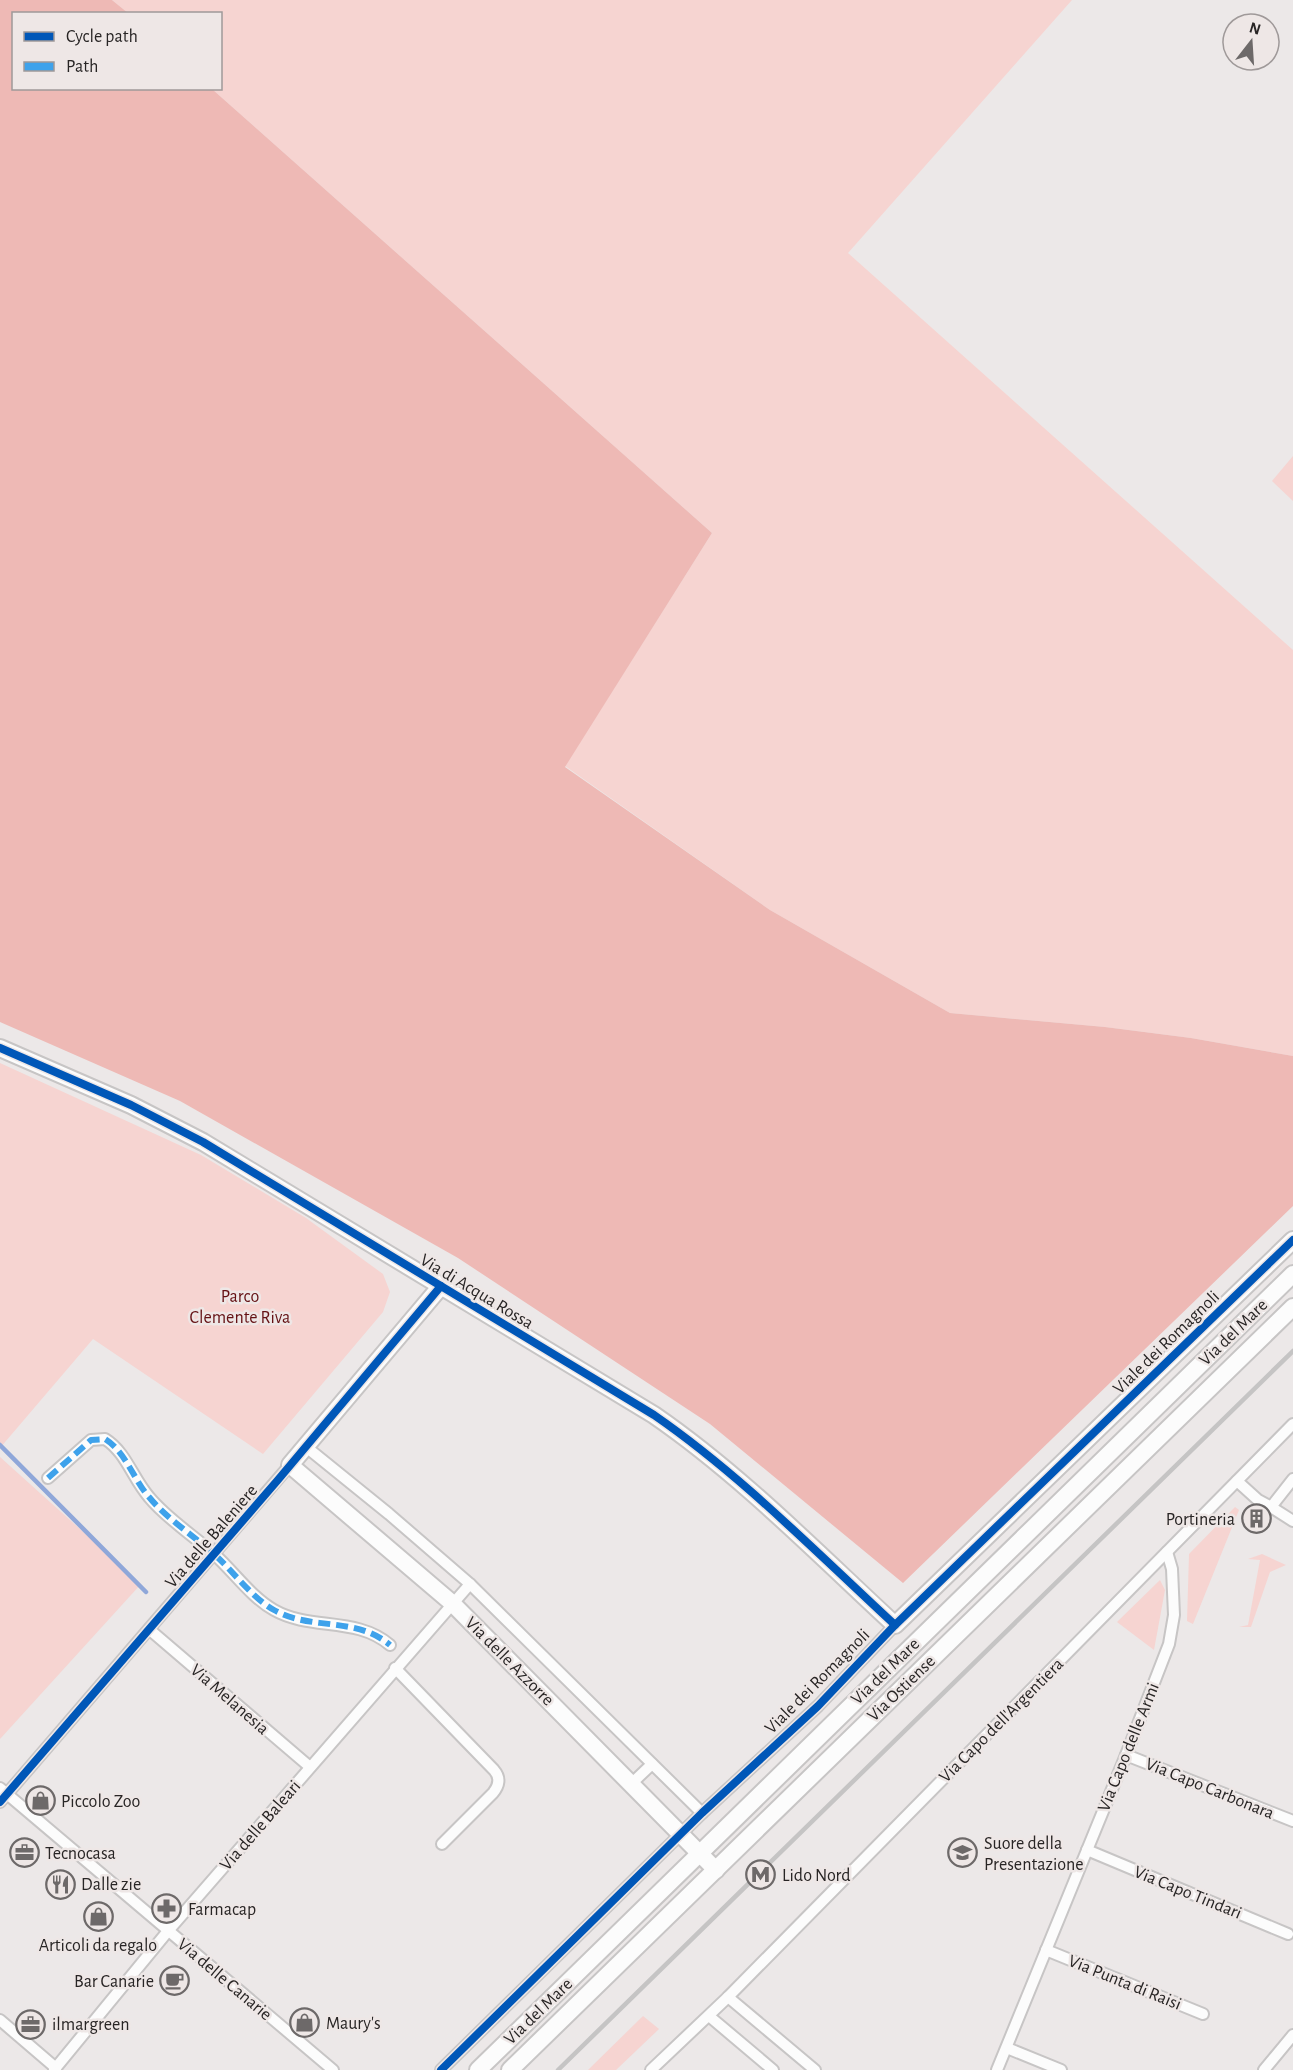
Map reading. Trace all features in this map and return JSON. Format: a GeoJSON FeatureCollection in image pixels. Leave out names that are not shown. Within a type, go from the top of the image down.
{"type":"FeatureCollection","features":[{"type":"Feature","properties":{"kind":"street","name":"Via di Acqua Rossa"},"geometry":{"type":"LineString","coordinates":[[0,1048],[124,1102],[186,1132],[645,1410],[690,1441],[741,1483],[895,1625]]}},
{"type":"Feature","properties":{"kind":"street","name":"Viale dei Romagnoli"},"geometry":{"type":"LineString","coordinates":[[441,2070],[702,1813],[818,1706],[895,1625],[1293,1239]]}},
{"type":"Feature","properties":{"kind":"street","name":"Via del Mare"},"geometry":{"type":"LineString","coordinates":[[478,2070],[1293,1274]]}},
{"type":"Feature","properties":{"kind":"street","name":"Via delle Baleniere"},"geometry":{"type":"LineString","coordinates":[[2,1795],[150,1630],[441,1286]]}},
{"type":"Feature","properties":{"kind":"street","name":"Via Ostiense"},"geometry":{"type":"LineString","coordinates":[[510,2070],[1293,1307]]}},
{"type":"Feature","properties":{"kind":"street","name":"Via Capo dell'Argentiera"},"geometry":{"type":"LineString","coordinates":[[651,2070],[728,1997],[1293,1424]]}},
{"type":"Feature","properties":{"kind":"street"},"geometry":{"type":"LineString","coordinates":[[48,1478],[91,1440],[105,1439],[117,1448],[134,1478],[150,1499],[214,1554],[273,1610],[299,1619],[363,1629],[381,1637],[390,1645]]}},
{"type":"Feature","properties":{"kind":"street","name":"Via delle Azzorre"},"geometry":{"type":"LineString","coordinates":[[305,1446],[470,1584],[702,1813]]}},
{"type":"Feature","properties":{"kind":"street","name":"Via delle Azzorre"},"geometry":{"type":"LineString","coordinates":[[290,1465],[452,1603],[716,1870]]}},
{"type":"Feature","properties":{"kind":"street"},"geometry":{"type":"LineString","coordinates":[[1271,1508],[1293,1479]]}},
{"type":"Feature","properties":{"kind":"street"},"geometry":{"type":"LineString","coordinates":[[1237,1481],[1258,1500],[1293,1521]]}},
{"type":"Feature","properties":{"kind":"street","name":"Via Capo delle Armi"},"geometry":{"type":"LineString","coordinates":[[997,2070],[1126,1755],[1172,1634],[1173,1584],[1167,1552]]}},
{"type":"Feature","properties":{"kind":"street","name":"Via delle Baleari"},"geometry":{"type":"LineString","coordinates":[[55,2069],[168,1931],[470,1584]]}},
{"type":"Feature","properties":{"kind":"street","name":"Via Melanesia"},"geometry":{"type":"LineString","coordinates":[[150,1630],[310,1767]]}},
{"type":"Feature","properties":{"kind":"street"},"geometry":{"type":"LineString","coordinates":[[395,1668],[495,1770],[499,1777],[495,1790],[442,1844]]}},
{"type":"Feature","properties":{"kind":"street","name":"Via Capo Carbonara"},"geometry":{"type":"LineString","coordinates":[[1126,1755],[1293,1821]]}},
{"type":"Feature","properties":{"kind":"street"},"geometry":{"type":"LineString","coordinates":[[632,1783],[652,1764]]}},
{"type":"Feature","properties":{"kind":"street","name":"Via delle Canarie"},"geometry":{"type":"LineString","coordinates":[[2,1795],[333,2070]]}},
{"type":"Feature","properties":{"kind":"street","name":"Via Capo Tindari"},"geometry":{"type":"LineString","coordinates":[[1087,1850],[1288,1934]]}},
{"type":"Feature","properties":{"kind":"street","name":"Via Punta di Raisi"},"geometry":{"type":"LineString","coordinates":[[1046,1950],[1203,2014]]}},
{"type":"Feature","properties":{"kind":"street"},"geometry":{"type":"LineString","coordinates":[[728,1997],[815,2070]]}},
{"type":"Feature","properties":{"kind":"street"},"geometry":{"type":"LineString","coordinates":[[709,2016],[772,2070]]}},
{"type":"Feature","properties":{"kind":"street"},"geometry":{"type":"LineString","coordinates":[[0,2020],[55,2069]]}},
{"type":"Feature","properties":{"kind":"street"},"geometry":{"type":"LineString","coordinates":[[1264,2070],[1293,2035]]}},
{"type":"Feature","properties":{"kind":"street"},"geometry":{"type":"LineString","coordinates":[[1007,2048],[1061,2070]]}},
{"type":"Feature","properties":{"kind":"green space"},"geometry":{"type":"Polygon","coordinates":[[[112,0],[1072,0],[848,253],[1293,650],[1293,1056],[1191,1038],[1105,1027],[950,1013],[770,910],[565,766],[712,533],[213,90],[222,90],[222,12],[127,12],[112,0]]]}},
{"type":"Feature","properties":{"kind":"green space"},"geometry":{"type":"Polygon","coordinates":[[[1293,456],[1293,501],[1272,481],[1293,456]]]}},
{"type":"Feature","properties":{"kind":"green space","name":"Parco Clemente Riva"},"geometry":{"type":"Polygon","coordinates":[[[0,1063],[201,1155],[306,1218],[383,1274],[390,1292],[383,1312],[263,1454],[93,1339],[0,1448],[0,1063]]]}},
{"type":"Feature","properties":{"kind":"green space"},"geometry":{"type":"Polygon","coordinates":[[[0,1457],[141,1584],[0,1739],[0,1457]]]}},
{"type":"Feature","properties":{"kind":"green space"},"geometry":{"type":"Polygon","coordinates":[[[1235,1507],[1239,1510],[1193,1624],[1187,1621],[1189,1554],[1235,1507]]]}},
{"type":"Feature","properties":{"kind":"green space"},"geometry":{"type":"Polygon","coordinates":[[[1262,1554],[1286,1565],[1270,1572],[1251,1627],[1239,1627],[1248,1625],[1260,1560],[1248,1559],[1262,1554]]]}},
{"type":"Feature","properties":{"kind":"green space"},"geometry":{"type":"Polygon","coordinates":[[[1160,1580],[1165,1590],[1154,1650],[1117,1622],[1160,1580]]]}},
{"type":"Feature","properties":{"kind":"green space"},"geometry":{"type":"Polygon","coordinates":[[[643,2016],[659,2029],[616,2070],[588,2070],[643,2016]]]}},
{"type":"Feature","properties":{"kind":"shaded area"},"geometry":{"type":"Polygon","coordinates":[[[0,0],[112,0],[127,12],[12,12],[12,90],[213,90],[712,533],[565,767],[770,910],[950,1013],[1105,1027],[1191,1038],[1293,1056],[1293,1206],[903,1583],[710,1424],[458,1258],[180,1101],[0,1022],[0,0]]]}},
{"type":"Feature","properties":{"kind":"waterway"},"geometry":{"type":"LineString","coordinates":[[0,1445],[146,1592]]}},
{"type":"Feature","properties":{"kind":"railway"},"geometry":{"type":"LineString","coordinates":[[558,2070],[1293,1351]]}},
{"type":"Feature","properties":{"kind":"marked path"},"geometry":{"type":"LineString","coordinates":[[48,1478],[91,1440],[105,1439],[124,1458],[143,1490],[156,1505],[214,1554],[266,1605],[288,1616],[303,1620],[363,1630],[390,1645]]}},
{"type":"Feature","properties":{"kind":"cycle path"},"geometry":{"type":"LineString","coordinates":[[0,1048],[131,1105],[203,1142],[654,1415],[748,1489],[895,1625]]}},
{"type":"Feature","properties":{"kind":"cycle path"},"geometry":{"type":"LineString","coordinates":[[441,2070],[702,1813],[818,1706],[895,1625],[1293,1240]]}},
{"type":"Feature","properties":{"kind":"cycle path"},"geometry":{"type":"LineString","coordinates":[[0,1802],[277,1481],[441,1286]]}},
{"type":"Feature","properties":{"kind":"place","name":"Portineria"},"geometry":{"type":"Point","coordinates":[1256,1519]}},
{"type":"Feature","properties":{"kind":"place","name":"Piccolo Zoo"},"geometry":{"type":"Point","coordinates":[40,1801]}},
{"type":"Feature","properties":{"kind":"place","name":"Tecnocasa"},"geometry":{"type":"Point","coordinates":[24,1853]}},
{"type":"Feature","properties":{"kind":"place","name":"Suore della Presentazione"},"geometry":{"type":"Point","coordinates":[963,1853]}},
{"type":"Feature","properties":{"kind":"place","name":"Lido Nord"},"geometry":{"type":"Point","coordinates":[761,1875]}},
{"type":"Feature","properties":{"kind":"place","name":"Dalle zie"},"geometry":{"type":"Point","coordinates":[60,1884]}},
{"type":"Feature","properties":{"kind":"place","name":"Farmacap"},"geometry":{"type":"Point","coordinates":[167,1909]}},
{"type":"Feature","properties":{"kind":"place","name":"Articoli da regalo"},"geometry":{"type":"Point","coordinates":[98,1916]}},
{"type":"Feature","properties":{"kind":"place","name":"Bar Canarie"},"geometry":{"type":"Point","coordinates":[175,1981]}},
{"type":"Feature","properties":{"kind":"place","name":"Maury's"},"geometry":{"type":"Point","coordinates":[305,2023]}},
{"type":"Feature","properties":{"kind":"place","name":"ilmargreen"},"geometry":{"type":"Point","coordinates":[31,2024]}}]}
